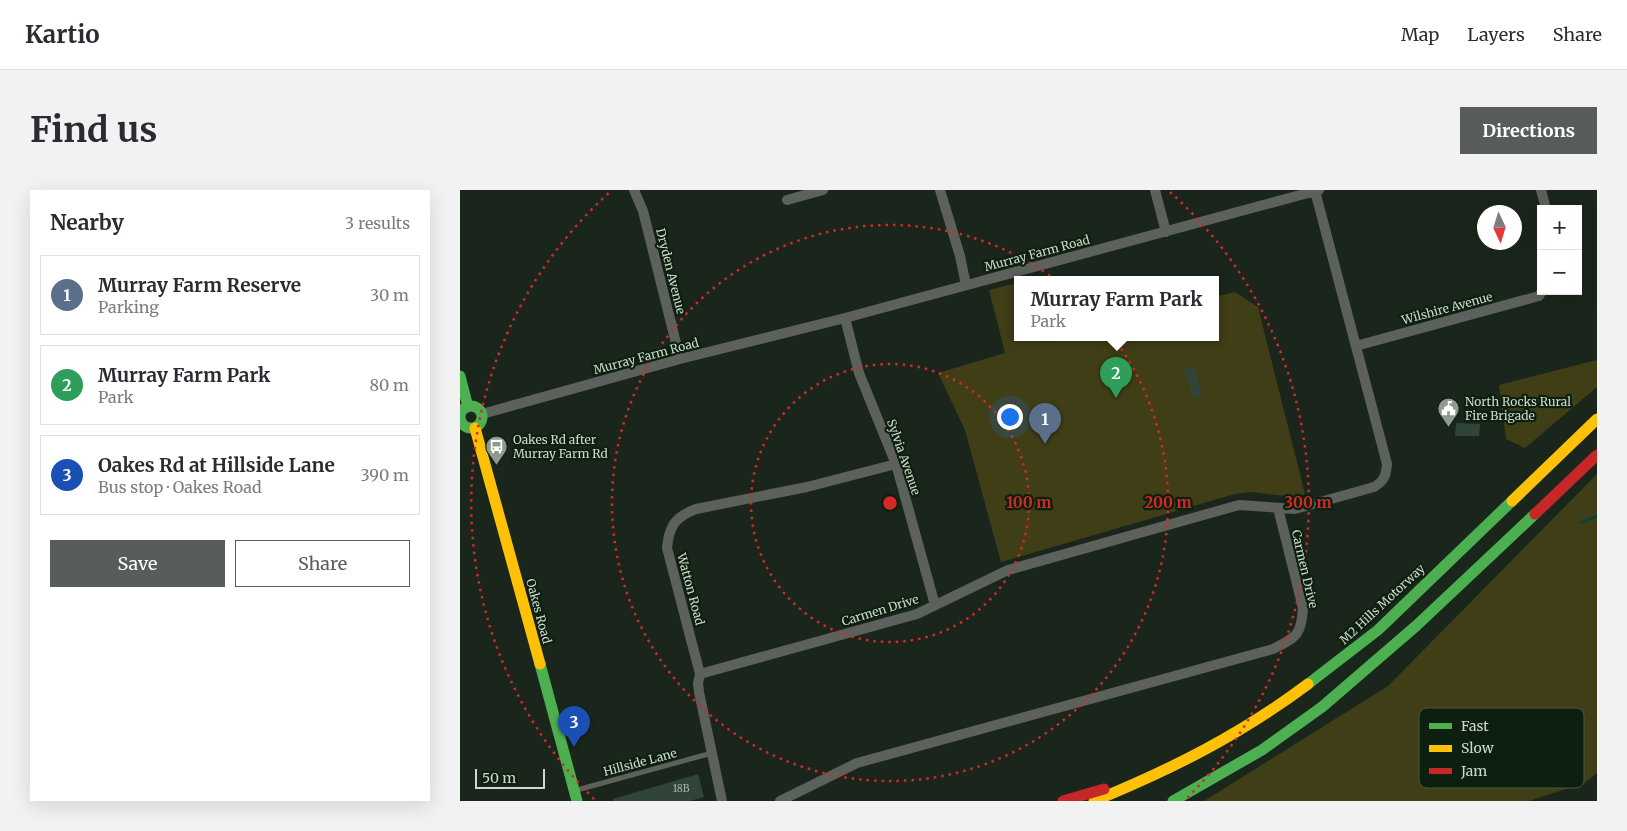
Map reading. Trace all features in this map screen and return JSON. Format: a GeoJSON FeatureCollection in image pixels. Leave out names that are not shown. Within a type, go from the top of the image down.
{"type":"FeatureCollection","features":[{"type":"Feature","properties":{"kind":"main road"},"geometry":{"type":"LineString","coordinates":[[460,376],[468,407]]}},
{"type":"Feature","properties":{"kind":"main road"},"geometry":{"type":"LineString","coordinates":[[468,407],[478,408],[482,414],[482,421],[475,428],[464,426],[460,421],[462,410],[468,407]]}},
{"type":"Feature","properties":{"kind":"main road","name":"M2 Hills Motorway"},"geometry":{"type":"LineString","coordinates":[[1094,801],[1159,774],[1208,749],[1250,725],[1286,701],[1378,630],[1597,419]]}},
{"type":"Feature","properties":{"kind":"main road","name":"Oakes Road"},"geometry":{"type":"LineString","coordinates":[[475,428],[575,796]]}},
{"type":"Feature","properties":{"kind":"main road"},"geometry":{"type":"LineString","coordinates":[[1174,801],[1267,746],[1310,717],[1346,689],[1436,609],[1597,454]]}},
{"type":"Feature","properties":{"kind":"main road","name":"M2 Hills Motorway"},"geometry":{"type":"LineString","coordinates":[[1064,801],[1159,774]]}},
{"type":"Feature","properties":{"kind":"street","name":"Dryden Avenue"},"geometry":{"type":"LineString","coordinates":[[634,190],[643,211],[680,359]]}},
{"type":"Feature","properties":{"kind":"street"},"geometry":{"type":"LineString","coordinates":[[787,200],[823,190]]}},
{"type":"Feature","properties":{"kind":"street"},"geometry":{"type":"LineString","coordinates":[[940,190],[960,256],[966,285]]}},
{"type":"Feature","properties":{"kind":"street"},"geometry":{"type":"LineString","coordinates":[[1155,190],[1166,232]]}},
{"type":"Feature","properties":{"kind":"street"},"geometry":{"type":"LineString","coordinates":[[1542,190],[1545,205]]}},
{"type":"Feature","properties":{"kind":"street","name":"Murray Farm Road"},"geometry":{"type":"LineString","coordinates":[[482,414],[680,359],[845,318],[1317,191],[1387,464],[1386,476],[1382,482],[1374,487],[1295,509],[1278,508]]}},
{"type":"Feature","properties":{"kind":"street","name":"Wilshire Avenue"},"geometry":{"type":"LineString","coordinates":[[1356,346],[1540,295]]}},
{"type":"Feature","properties":{"kind":"street","name":"Sylvia Avenue"},"geometry":{"type":"LineString","coordinates":[[845,318],[859,373],[896,464],[935,605]]}},
{"type":"Feature","properties":{"kind":"street","name":"Watton Road"},"geometry":{"type":"LineString","coordinates":[[722,801],[699,692],[700,674],[668,548],[668,538],[673,526],[683,514],[696,509],[807,487],[896,464]]}},
{"type":"Feature","properties":{"kind":"street","name":"Carmen Drive"},"geometry":{"type":"LineString","coordinates":[[700,674],[917,614],[1008,570],[1027,564],[1238,504],[1278,508],[1303,608],[1298,634],[1287,642],[1273,649],[857,763],[780,801]]}},
{"type":"Feature","properties":{"kind":"lane","name":"Hillside Lane"},"geometry":{"type":"LineString","coordinates":[[575,796],[712,753]]}},
{"type":"Feature","properties":{"kind":"shaded area"},"geometry":{"type":"Polygon","coordinates":[[[1014,284],[1014,341],[1047,342],[1219,341],[1219,296],[1235,292],[1258,307],[1305,494],[1294,497],[1250,492],[1235,494],[1001,562],[965,430],[938,373],[1005,353],[989,290],[1014,284]]]}},
{"type":"Feature","properties":{"kind":"shaded area"},"geometry":{"type":"Polygon","coordinates":[[[1597,360],[1597,387],[1525,448],[1506,439],[1499,385],[1597,360]]]}},
{"type":"Feature","properties":{"kind":"shaded area"},"geometry":{"type":"Polygon","coordinates":[[[1597,474],[1597,773],[1585,783],[1584,708],[1419,708],[1419,788],[1569,788],[1529,801],[1204,801],[1388,686],[1597,474]]]}},
{"type":"Feature","properties":{"kind":"building"},"geometry":{"type":"Polygon","coordinates":[[[1194,366],[1202,395],[1193,398],[1184,368],[1194,366]]]}},
{"type":"Feature","properties":{"kind":"building"},"geometry":{"type":"Polygon","coordinates":[[[1456,423],[1480,424],[1479,436],[1455,436],[1456,423]]]}},
{"type":"Feature","properties":{"kind":"building"},"geometry":{"type":"Polygon","coordinates":[[[698,774],[704,797],[690,801],[613,801],[613,799],[698,774]]]}},
{"type":"Feature","properties":{"kind":"waterway"},"geometry":{"type":"LineString","coordinates":[[1581,523],[1597,516]]}},
{"type":"Feature","properties":{"kind":"traffic: fast"},"geometry":{"type":"LineString","coordinates":[[460,376],[468,407]]}},
{"type":"Feature","properties":{"kind":"traffic: fast"},"geometry":{"type":"LineString","coordinates":[[471,406],[479,409],[482,417],[479,425],[471,428],[463,425],[460,417],[463,409],[471,406]]}},
{"type":"Feature","properties":{"kind":"traffic: fast"},"geometry":{"type":"LineString","coordinates":[[1308,684],[1378,630],[1512,501]]}},
{"type":"Feature","properties":{"kind":"traffic: fast"},"geometry":{"type":"LineString","coordinates":[[1173,801],[1262,750],[1322,707],[1416,626],[1535,514]]}},
{"type":"Feature","properties":{"kind":"traffic: fast"},"geometry":{"type":"LineString","coordinates":[[540,664],[577,801]]}},
{"type":"Feature","properties":{"kind":"traffic: slow"},"geometry":{"type":"LineString","coordinates":[[1512,501],[1597,419]]}},
{"type":"Feature","properties":{"kind":"traffic: slow"},"geometry":{"type":"LineString","coordinates":[[475,428],[540,664]]}},
{"type":"Feature","properties":{"kind":"traffic: slow"},"geometry":{"type":"LineString","coordinates":[[1094,801],[1205,750],[1257,719],[1308,684]]}},
{"type":"Feature","properties":{"kind":"traffic: jam"},"geometry":{"type":"LineString","coordinates":[[1535,514],[1597,455]]}},
{"type":"Feature","properties":{"kind":"traffic: jam"},"geometry":{"type":"LineString","coordinates":[[1063,801],[1104,789]]}},
{"type":"Feature","properties":{"kind":"place","name":"Murray Farm Park"},"geometry":{"type":"Point","coordinates":[1116,398]}},
{"type":"Feature","properties":{"kind":"place","name":"North Rocks Rural Fire Brigade"},"geometry":{"type":"Point","coordinates":[1449,427]}},
{"type":"Feature","properties":{"kind":"place","name":"Murray Farm Reserve"},"geometry":{"type":"Point","coordinates":[1045,444]}},
{"type":"Feature","properties":{"kind":"place","name":"Oakes Rd after Murray Farm Rd"},"geometry":{"type":"Point","coordinates":[497,465]}},
{"type":"Feature","properties":{"kind":"place","name":"Oakes Rd at Hillside Lane"},"geometry":{"type":"Point","coordinates":[574,747]}}]}
